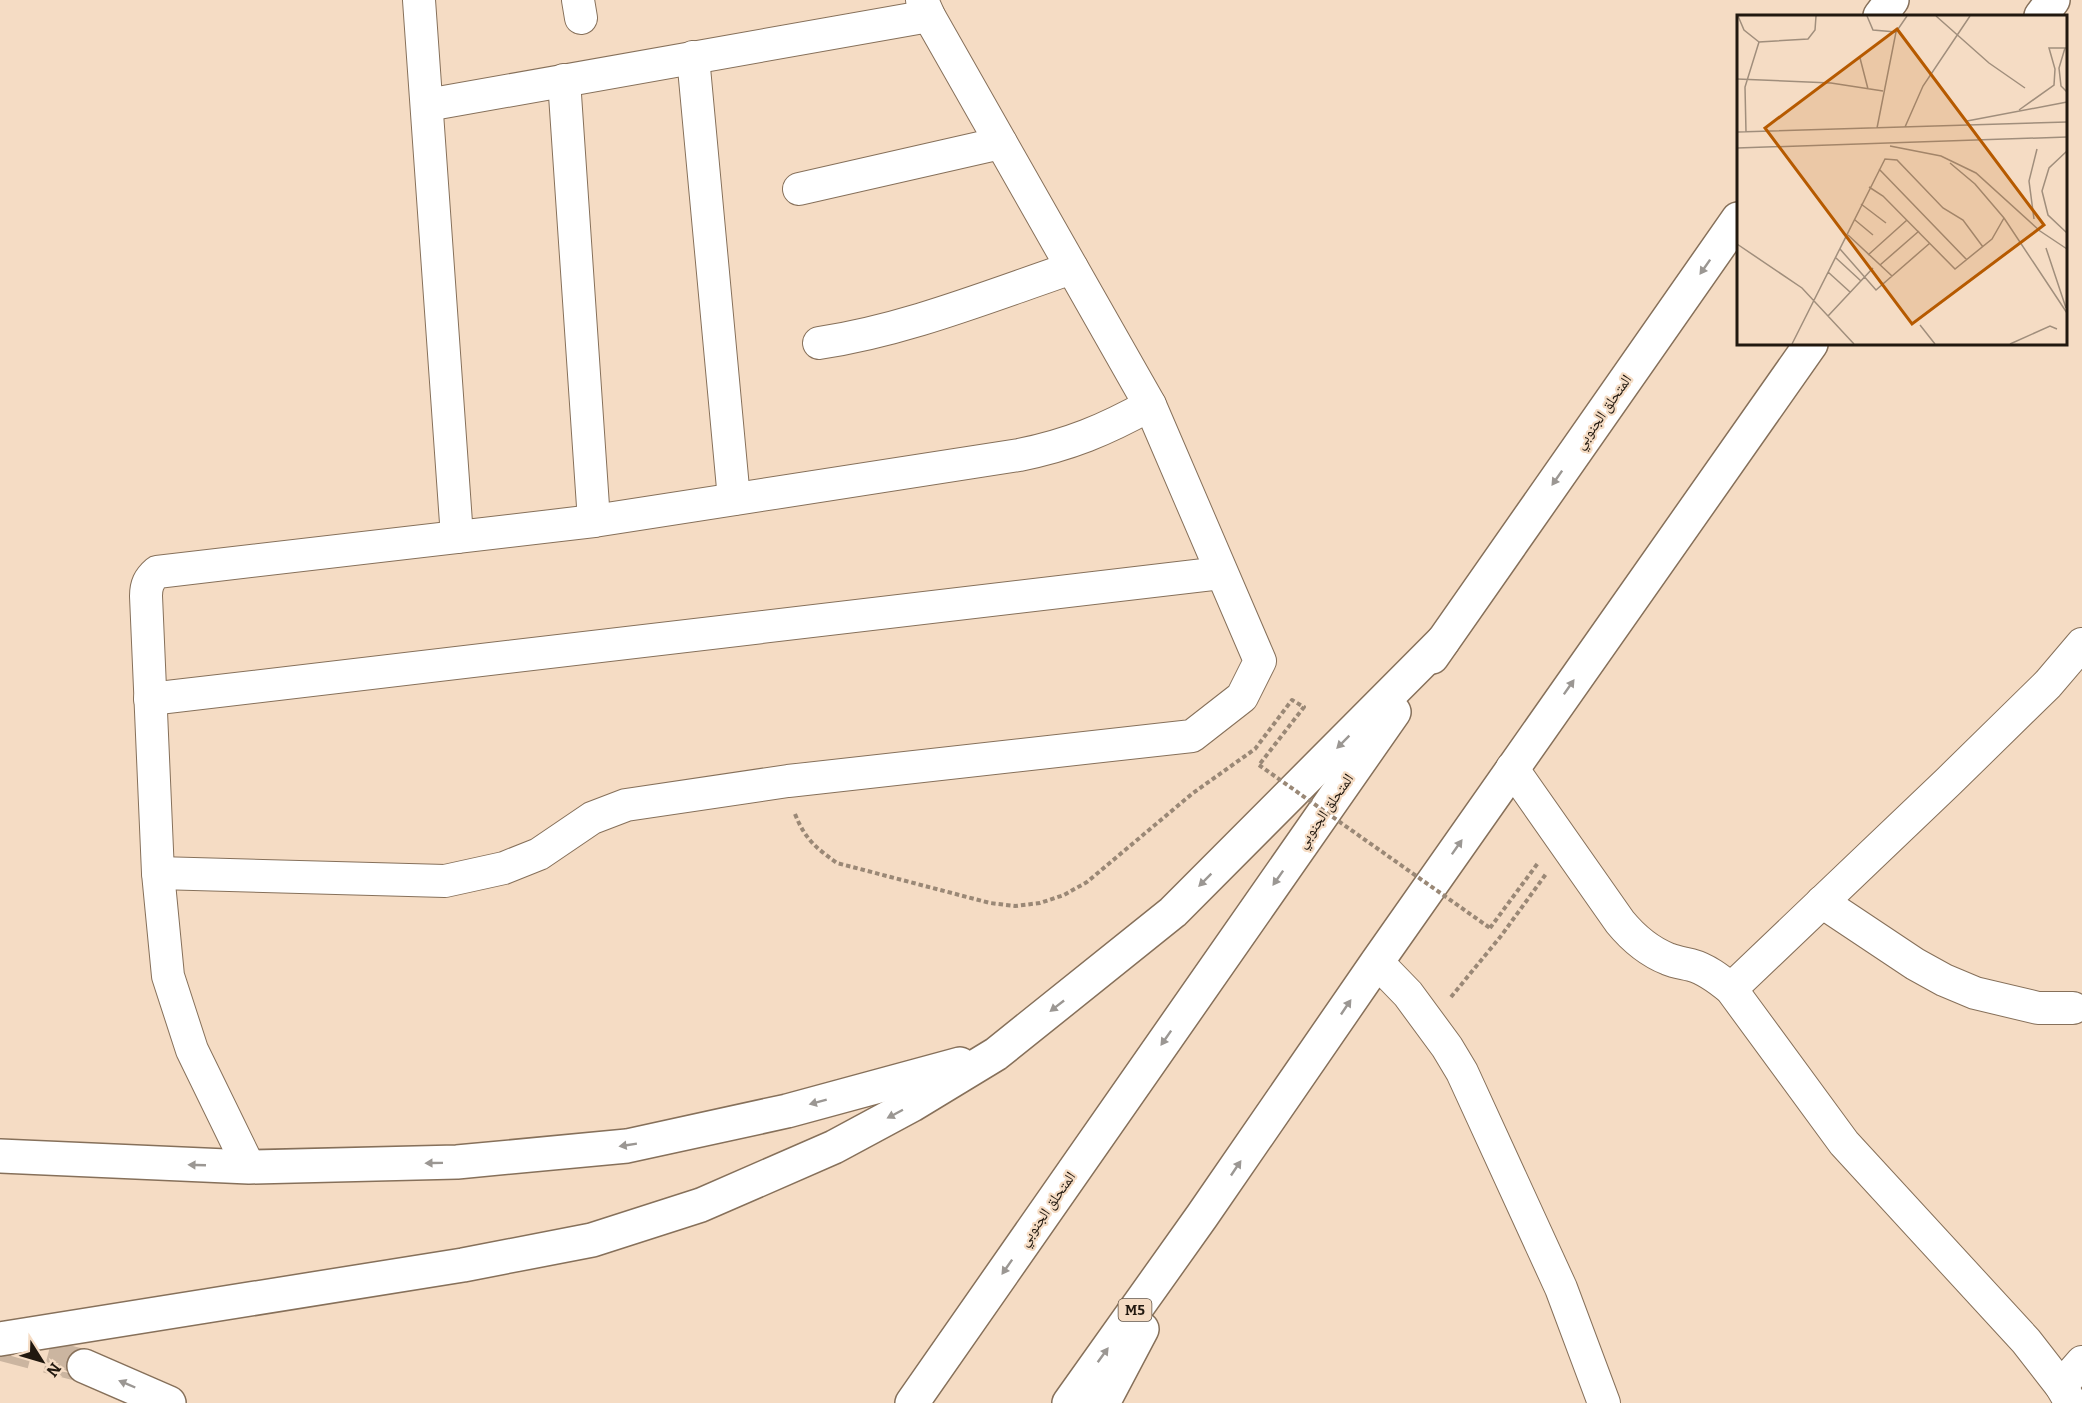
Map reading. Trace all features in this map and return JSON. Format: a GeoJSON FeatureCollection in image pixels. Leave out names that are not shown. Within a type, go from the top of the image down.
{"type":"FeatureCollection","features":[{"type":"Feature","properties":{"kind":"highway"},"geometry":{"type":"LineString","coordinates":[[1881,15],[1892,0]]}},
{"type":"Feature","properties":{"kind":"highway"},"geometry":{"type":"LineString","coordinates":[[2042,15],[2053,0]]}},
{"type":"Feature","properties":{"kind":"highway","name":"المتحلق الجنوبي"},"geometry":{"type":"LineString","coordinates":[[912,1403],[1737,220]]}},
{"type":"Feature","properties":{"kind":"highway"},"geometry":{"type":"LineString","coordinates":[[1103,1403],[1202,1216],[1512,768],[1810,345]]}},
{"type":"Feature","properties":{"kind":"highway"},"geometry":{"type":"LineString","coordinates":[[0,1339],[463,1265],[592,1240],[701,1205],[834,1147],[912,1105],[996,1054],[1173,912],[1443,641]]}},
{"type":"Feature","properties":{"kind":"highway"},"geometry":{"type":"LineString","coordinates":[[0,1156],[249,1167],[457,1162],[627,1146],[787,1111],[996,1054]]}},
{"type":"Feature","properties":{"kind":"highway","name":"M5"},"geometry":{"type":"LineString","coordinates":[[1068,1403],[1202,1216]]}},
{"type":"Feature","properties":{"kind":"highway"},"geometry":{"type":"LineString","coordinates":[[84,1366],[169,1403]]}},
{"type":"Feature","properties":{"kind":"street"},"geometry":{"type":"LineString","coordinates":[[418,0],[428,105],[457,537]]}},
{"type":"Feature","properties":{"kind":"street"},"geometry":{"type":"LineString","coordinates":[[158,873],[445,881],[504,868],[538,854],[592,818],[626,806],[788,781],[1192,736],[1242,697],[1260,661],[1150,405],[925,8],[693,57],[428,105]]}},
{"type":"Feature","properties":{"kind":"street"},"geometry":{"type":"LineString","coordinates":[[693,57],[734,499]]}},
{"type":"Feature","properties":{"kind":"street"},"geometry":{"type":"LineString","coordinates":[[564,80],[594,521]]}},
{"type":"Feature","properties":{"kind":"street"},"geometry":{"type":"LineString","coordinates":[[799,189],[1001,143]]}},
{"type":"Feature","properties":{"kind":"street"},"geometry":{"type":"LineString","coordinates":[[819,343],[893,327],[1072,268]]}},
{"type":"Feature","properties":{"kind":"street"},"geometry":{"type":"LineString","coordinates":[[249,1167],[192,1050],[168,976],[158,873],[146,587],[150,578],[157,572],[594,521],[1050,449],[1089,436],[1150,405]]}},
{"type":"Feature","properties":{"kind":"street"},"geometry":{"type":"LineString","coordinates":[[150,699],[1221,573]]}},
{"type":"Feature","properties":{"kind":"street"},"geometry":{"type":"LineString","coordinates":[[1731,989],[2040,692],[2082,644]]}},
{"type":"Feature","properties":{"kind":"street"},"geometry":{"type":"LineString","coordinates":[[1512,768],[1620,922],[1633,937],[1648,949],[1671,960],[1694,965],[1731,989],[1844,1143],[2026,1341],[2066,1394],[2082,1362]]}},
{"type":"Feature","properties":{"kind":"street"},"geometry":{"type":"LineString","coordinates":[[1822,902],[1915,964],[1944,980],[1975,993],[2016,1004],[2038,1008],[2073,1008]]}},
{"type":"Feature","properties":{"kind":"street"},"geometry":{"type":"LineString","coordinates":[[1377,962],[1408,994],[1462,1072],[1561,1288],[1604,1403]]}},
{"type":"Feature","properties":{"kind":"path"},"geometry":{"type":"LineString","coordinates":[[788,781],[794,812],[802,832],[816,849],[837,864],[990,903],[1015,906],[1040,903],[1064,895],[1087,882],[1193,793],[1255,748],[1292,700],[1304,707],[1259,765],[1490,928],[1539,862],[1544,865]]}},
{"type":"Feature","properties":{"kind":"path"},"geometry":{"type":"LineString","coordinates":[[1430,1023],[1501,936],[1550,868]]}},
{"type":"Feature","properties":{"kind":"tunnel"},"geometry":{"type":"LineString","coordinates":[[0,1344],[84,1366]]}}]}
